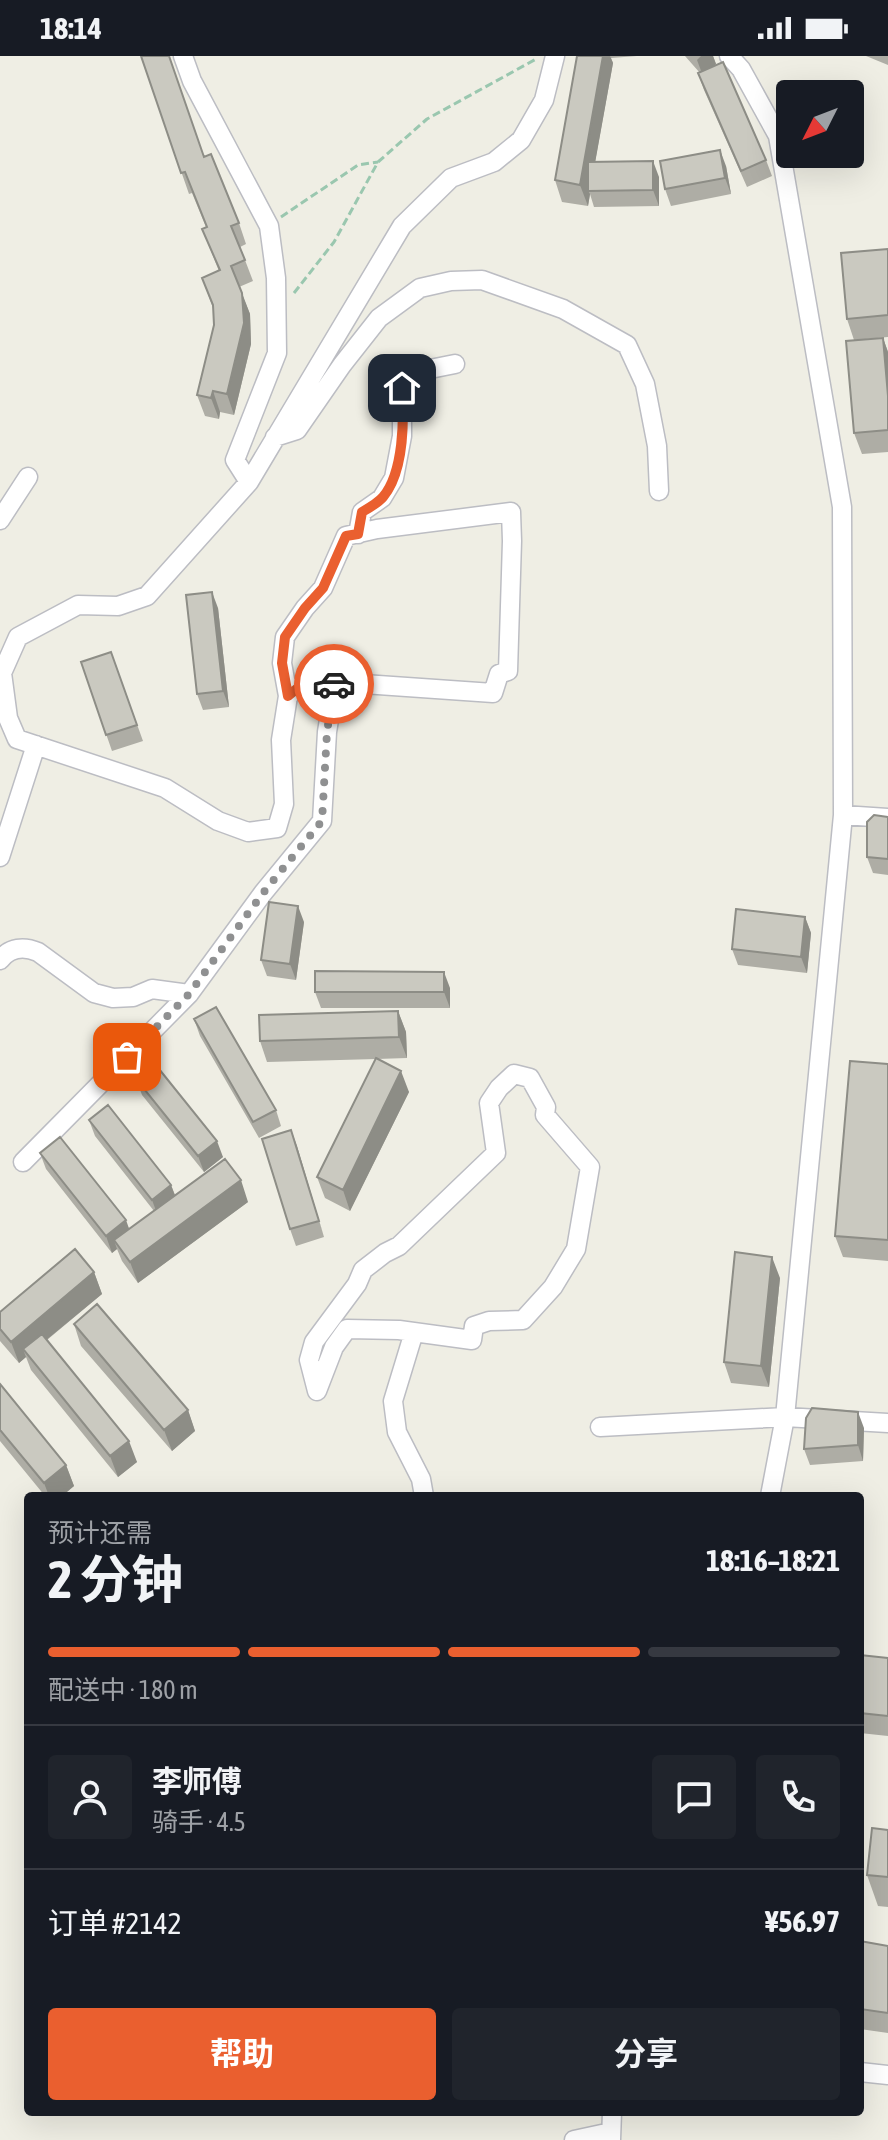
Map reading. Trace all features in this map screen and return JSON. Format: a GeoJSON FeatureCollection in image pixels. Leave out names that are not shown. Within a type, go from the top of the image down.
{"type":"FeatureCollection","features":[{"type":"Feature","properties":{"kind":"street"},"geometry":{"type":"LineString","coordinates":[[183,56],[192,81],[269,226],[276,278],[277,353],[235,460],[249,482]]}},
{"type":"Feature","properties":{"kind":"street"},"geometry":{"type":"LineString","coordinates":[[288,696],[305,682],[323,676],[335,682],[493,693],[499,674],[508,671],[511,512],[377,529],[346,536],[323,588],[285,637],[282,663],[288,696],[281,740],[284,804],[277,828],[248,832],[218,821],[165,788],[17,739],[8,718],[1,674],[18,637],[78,605],[118,606],[147,596],[249,482],[402,226],[451,178],[494,162],[521,140],[544,100],[555,56]]}},
{"type":"Feature","properties":{"kind":"street"},"geometry":{"type":"LineString","coordinates":[[729,56],[741,69],[778,136],[842,507],[843,815],[785,1417],[771,1492]]}},
{"type":"Feature","properties":{"kind":"street"},"geometry":{"type":"LineString","coordinates":[[275,437],[297,430],[379,318],[420,288],[451,281],[482,280],[563,309],[627,345],[645,384],[657,446],[659,491]]}},
{"type":"Feature","properties":{"kind":"street"},"geometry":{"type":"LineString","coordinates":[[358,534],[362,512],[382,498],[394,478],[402,436],[402,388],[415,372],[455,364]]}},
{"type":"Feature","properties":{"kind":"street"},"geometry":{"type":"LineString","coordinates":[[0,520],[28,477]]}},
{"type":"Feature","properties":{"kind":"street"},"geometry":{"type":"LineString","coordinates":[[23,1162],[189,994],[263,893],[322,821],[327,732],[335,682]]}},
{"type":"Feature","properties":{"kind":"street"},"geometry":{"type":"LineString","coordinates":[[0,857],[36,745]]}},
{"type":"Feature","properties":{"kind":"street"},"geometry":{"type":"LineString","coordinates":[[843,815],[888,818]]}},
{"type":"Feature","properties":{"kind":"street"},"geometry":{"type":"LineString","coordinates":[[0,960],[12,950],[30,949],[94,993],[113,998],[133,997],[152,989],[189,994]]}},
{"type":"Feature","properties":{"kind":"street"},"geometry":{"type":"LineString","coordinates":[[514,1074],[530,1078],[546,1107],[545,1115],[590,1167],[576,1249],[553,1287],[523,1320],[489,1321],[474,1326],[472,1340],[414,1332],[347,1329],[334,1347],[317,1391],[309,1360],[314,1342],[357,1284],[363,1270],[399,1246],[496,1153],[489,1103],[514,1074]]}},
{"type":"Feature","properties":{"kind":"street"},"geometry":{"type":"LineString","coordinates":[[414,1332],[393,1401],[397,1432],[421,1479],[423,1492]]}},
{"type":"Feature","properties":{"kind":"street"},"geometry":{"type":"LineString","coordinates":[[600,1427],[785,1417],[888,1423]]}},
{"type":"Feature","properties":{"kind":"street"},"geometry":{"type":"LineString","coordinates":[[864,2072],[888,2075]]}},
{"type":"Feature","properties":{"kind":"street"},"geometry":{"type":"LineString","coordinates":[[574,2140],[611,2136],[612,2116]]}},
{"type":"Feature","properties":{"kind":"path"},"geometry":{"type":"LineString","coordinates":[[276,315],[334,242],[378,162],[427,119],[542,56]]}},
{"type":"Feature","properties":{"kind":"path"},"geometry":{"type":"LineString","coordinates":[[269,226],[358,165],[378,162]]}},
{"type":"Feature","properties":{"kind":"building"},"geometry":{"type":"Polygon","coordinates":[[[141,56],[169,56],[204,157],[211,154],[239,223],[231,226],[245,260],[231,266],[242,293],[244,323],[227,394],[213,391],[211,398],[197,395],[214,325],[213,305],[202,278],[220,270],[202,229],[207,227],[185,172],[181,173],[141,56]]]}},
{"type":"Feature","properties":{"kind":"building"},"geometry":{"type":"Polygon","coordinates":[[[577,56],[603,56],[580,185],[555,180],[577,56]]]}},
{"type":"Feature","properties":{"kind":"building"},"geometry":{"type":"Polygon","coordinates":[[[723,62],[766,160],[741,171],[698,73],[723,62]]]}},
{"type":"Feature","properties":{"kind":"building"},"geometry":{"type":"Polygon","coordinates":[[[720,150],[725,178],[665,189],[660,161],[720,150]]]}},
{"type":"Feature","properties":{"kind":"building"},"geometry":{"type":"Polygon","coordinates":[[[653,161],[653,190],[588,191],[588,162],[653,161]]]}},
{"type":"Feature","properties":{"kind":"building"},"geometry":{"type":"Polygon","coordinates":[[[888,249],[888,315],[847,319],[841,253],[888,249]]]}},
{"type":"Feature","properties":{"kind":"building"},"geometry":{"type":"Polygon","coordinates":[[[883,338],[888,430],[854,433],[846,341],[883,338]]]}},
{"type":"Feature","properties":{"kind":"building"},"geometry":{"type":"Polygon","coordinates":[[[212,592],[223,691],[197,694],[186,595],[212,592]]]}},
{"type":"Feature","properties":{"kind":"building"},"geometry":{"type":"Polygon","coordinates":[[[111,652],[137,725],[106,735],[81,662],[111,652]]]}},
{"type":"Feature","properties":{"kind":"building"},"geometry":{"type":"Polygon","coordinates":[[[874,815],[888,817],[888,859],[867,857],[867,822],[874,815]]]}},
{"type":"Feature","properties":{"kind":"building"},"geometry":{"type":"Polygon","coordinates":[[[269,902],[298,906],[290,964],[261,960],[269,902]]]}},
{"type":"Feature","properties":{"kind":"building"},"geometry":{"type":"Polygon","coordinates":[[[736,909],[805,917],[801,957],[732,949],[736,909]]]}},
{"type":"Feature","properties":{"kind":"building"},"geometry":{"type":"Polygon","coordinates":[[[315,971],[444,972],[444,992],[315,992],[315,971]]]}},
{"type":"Feature","properties":{"kind":"building"},"geometry":{"type":"Polygon","coordinates":[[[216,1007],[276,1110],[253,1122],[194,1019],[216,1007]]]}},
{"type":"Feature","properties":{"kind":"building"},"geometry":{"type":"Polygon","coordinates":[[[398,1011],[399,1037],[260,1041],[259,1015],[398,1011]]]}},
{"type":"Feature","properties":{"kind":"building"},"geometry":{"type":"Polygon","coordinates":[[[376,1058],[401,1071],[343,1190],[317,1177],[376,1058]]]}},
{"type":"Feature","properties":{"kind":"building"},"geometry":{"type":"Polygon","coordinates":[[[850,1061],[888,1064],[888,1240],[835,1236],[850,1061]]]}},
{"type":"Feature","properties":{"kind":"building"},"geometry":{"type":"Polygon","coordinates":[[[155,1064],[217,1141],[198,1156],[136,1079],[155,1064]]]}},
{"type":"Feature","properties":{"kind":"building"},"geometry":{"type":"Polygon","coordinates":[[[108,1105],[171,1185],[152,1200],[89,1120],[108,1105]]]}},
{"type":"Feature","properties":{"kind":"building"},"geometry":{"type":"Polygon","coordinates":[[[291,1130],[319,1221],[290,1229],[262,1139],[291,1130]]]}},
{"type":"Feature","properties":{"kind":"building"},"geometry":{"type":"Polygon","coordinates":[[[60,1137],[126,1220],[106,1236],[40,1153],[60,1137]]]}},
{"type":"Feature","properties":{"kind":"building"},"geometry":{"type":"Polygon","coordinates":[[[225,1159],[241,1180],[130,1262],[114,1240],[225,1159]]]}},
{"type":"Feature","properties":{"kind":"building"},"geometry":{"type":"Polygon","coordinates":[[[75,1249],[94,1272],[11,1342],[0,1329],[0,1312],[75,1249]]]}},
{"type":"Feature","properties":{"kind":"building"},"geometry":{"type":"Polygon","coordinates":[[[735,1252],[772,1257],[761,1366],[724,1362],[735,1252]]]}},
{"type":"Feature","properties":{"kind":"building"},"geometry":{"type":"Polygon","coordinates":[[[97,1304],[188,1410],[164,1430],[74,1324],[97,1304]]]}},
{"type":"Feature","properties":{"kind":"building"},"geometry":{"type":"Polygon","coordinates":[[[42,1334],[129,1441],[110,1456],[23,1349],[42,1334]]]}},
{"type":"Feature","properties":{"kind":"building"},"geometry":{"type":"Polygon","coordinates":[[[0,1384],[66,1465],[44,1483],[0,1430],[0,1384]]]}},
{"type":"Feature","properties":{"kind":"building"},"geometry":{"type":"Polygon","coordinates":[[[812,1408],[858,1412],[858,1445],[804,1449],[806,1418],[812,1408]]]}},
{"type":"Feature","properties":{"kind":"building"},"geometry":{"type":"Polygon","coordinates":[[[864,1655],[888,1658],[888,1716],[864,1713],[864,1655]]]}},
{"type":"Feature","properties":{"kind":"building"},"geometry":{"type":"Polygon","coordinates":[[[872,1828],[888,1830],[888,1877],[867,1875],[872,1828]]]}},
{"type":"Feature","properties":{"kind":"building"},"geometry":{"type":"Polygon","coordinates":[[[864,1942],[888,1946],[888,2013],[864,2010],[864,1942]]]}},
{"type":"Feature","properties":{"kind":"way so far"},"geometry":{"type":"LineString","coordinates":[[127,1057],[189,994],[263,893],[322,821],[327,732],[334,684]]}},
{"type":"Feature","properties":{"kind":"route"},"geometry":{"type":"LineString","coordinates":[[334,684],[323,676],[305,682],[288,696],[282,663],[285,637],[323,588],[346,536],[358,534],[362,512],[382,498],[394,478],[402,436],[402,388]]}}]}
